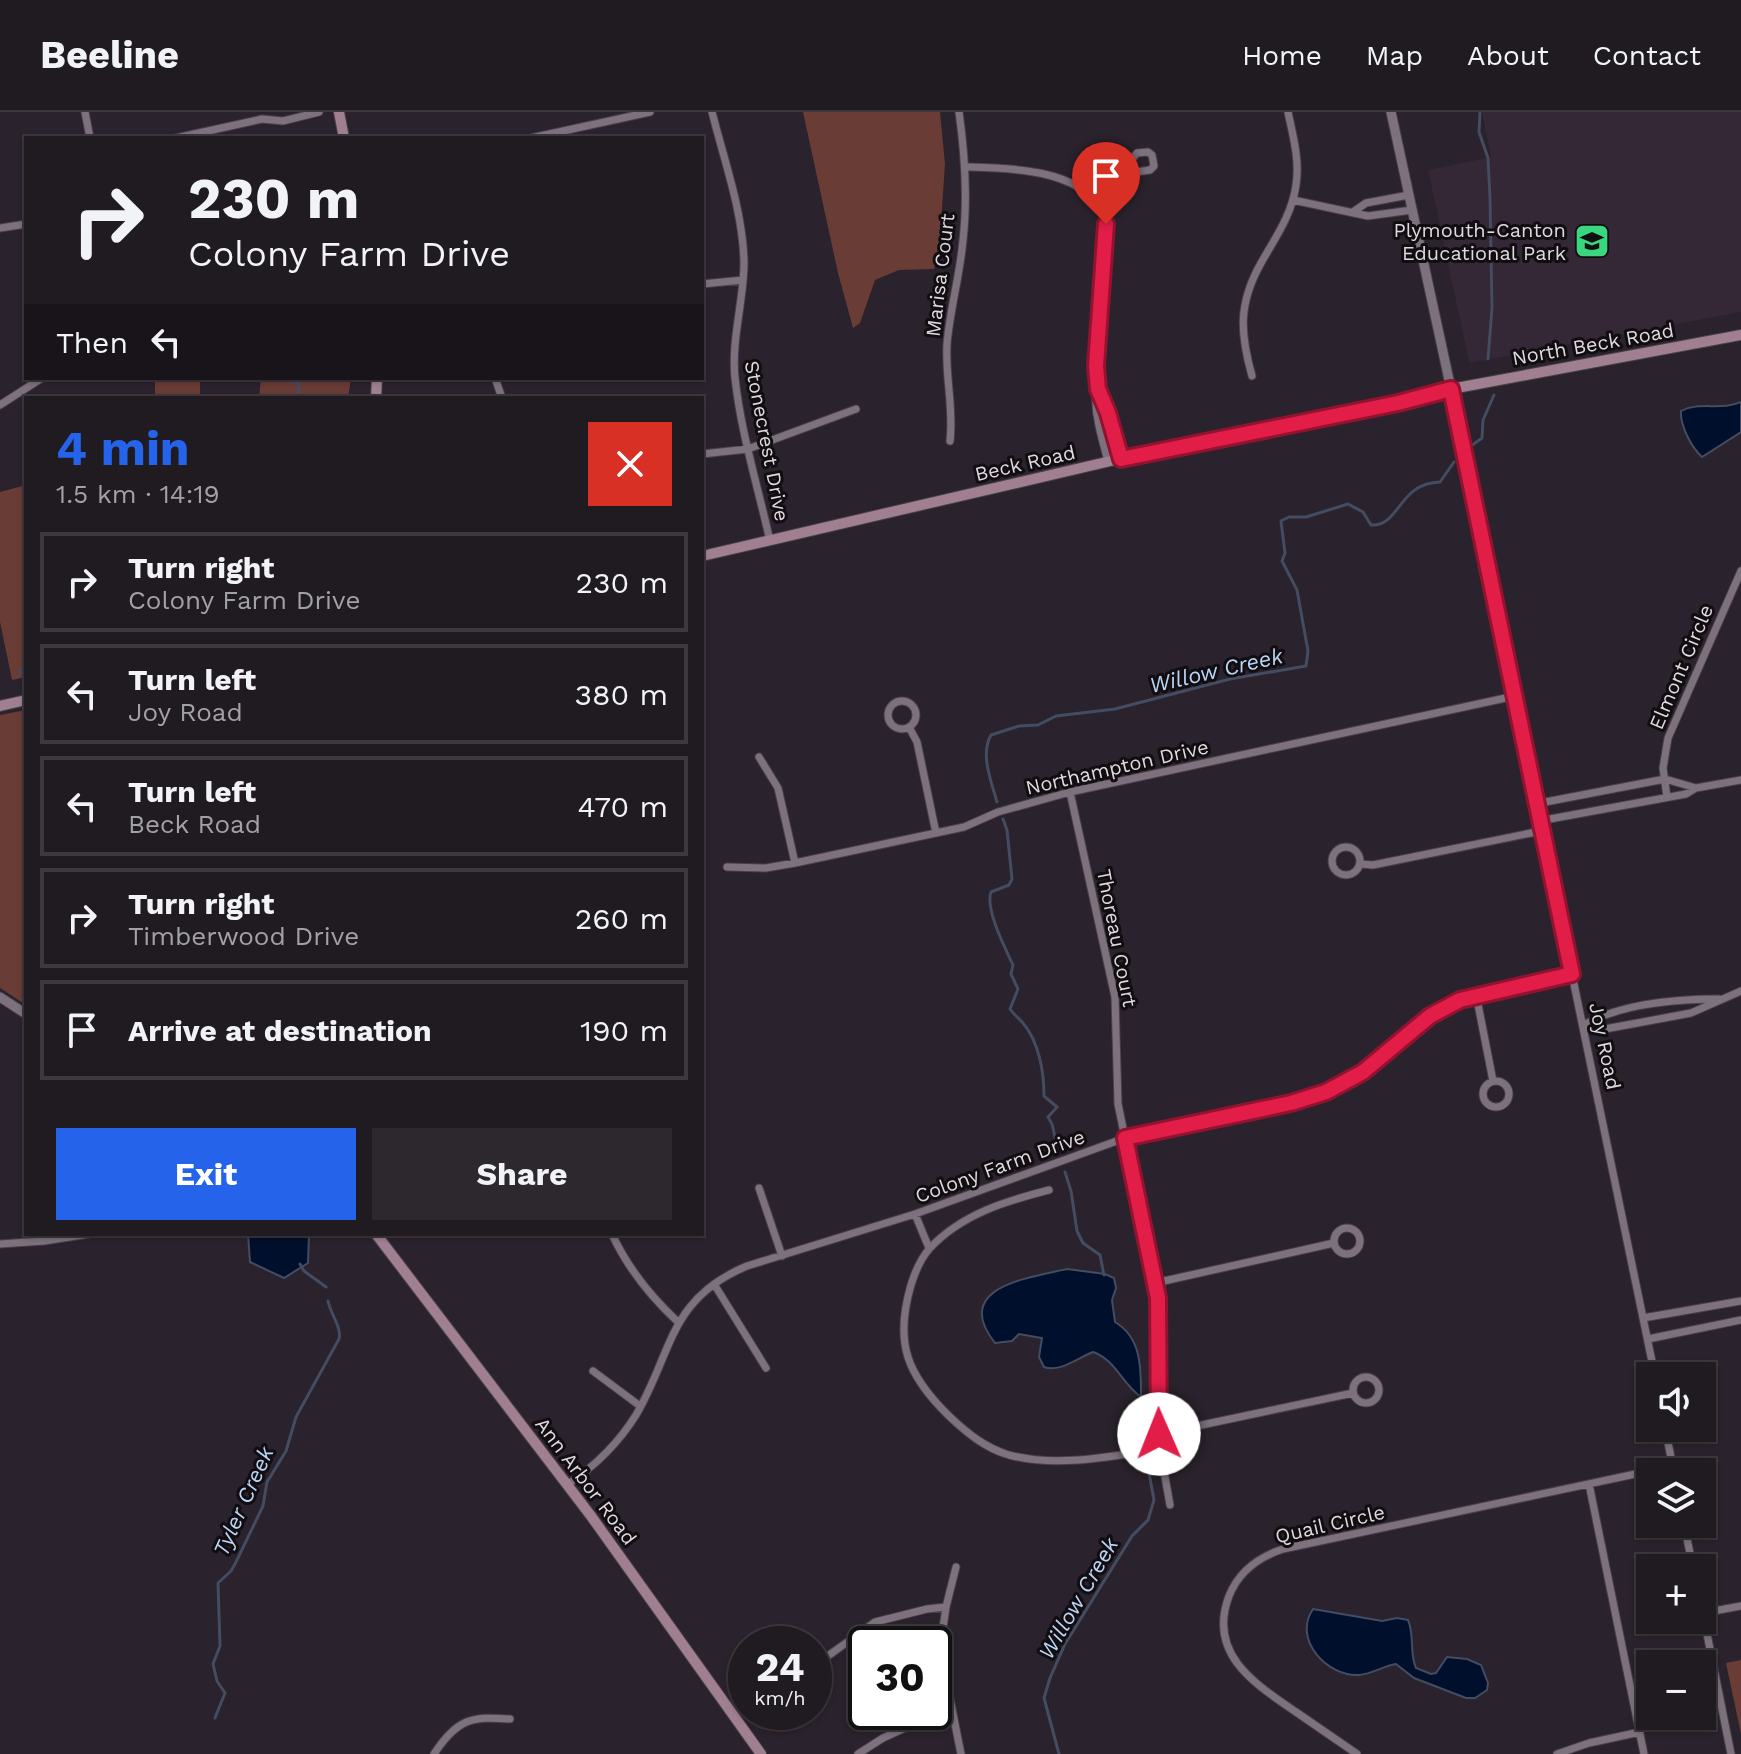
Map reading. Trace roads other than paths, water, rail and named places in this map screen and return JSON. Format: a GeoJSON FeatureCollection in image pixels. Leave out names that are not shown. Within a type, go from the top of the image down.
{"type":"FeatureCollection","features":[{"type":"Feature","properties":{"kind":"main road"},"geometry":{"type":"LineString","coordinates":[[339,112],[344,136]]}},
{"type":"Feature","properties":{"kind":"main road","name":"North Beck Road"},"geometry":{"type":"LineString","coordinates":[[1451,389],[1741,335]]}},
{"type":"Feature","properties":{"kind":"main road","name":"Beck Road"},"geometry":{"type":"LineString","coordinates":[[704,556],[1121,459],[1398,403],[1451,389]]}},
{"type":"Feature","properties":{"kind":"main road"},"geometry":{"type":"LineString","coordinates":[[0,706],[24,700]]}},
{"type":"Feature","properties":{"kind":"main road","name":"Ann Arbor Road"},"geometry":{"type":"LineString","coordinates":[[378,1236],[567,1485],[761,1754]]}},
{"type":"Feature","properties":{"kind":"street"},"geometry":{"type":"LineString","coordinates":[[85,112],[90,136]]}},
{"type":"Feature","properties":{"kind":"street"},"geometry":{"type":"LineString","coordinates":[[262,119],[270,112]]}},
{"type":"Feature","properties":{"kind":"street"},"geometry":{"type":"LineString","coordinates":[[185,136],[262,119],[283,121],[319,112]]}},
{"type":"Feature","properties":{"kind":"street"},"geometry":{"type":"LineString","coordinates":[[540,136],[650,112]]}},
{"type":"Feature","properties":{"kind":"street","name":"Stonecrest Drive"},"geometry":{"type":"LineString","coordinates":[[712,112],[743,252],[734,366],[748,449],[770,541]]}},
{"type":"Feature","properties":{"kind":"street","name":"Marisa Court"},"geometry":{"type":"LineString","coordinates":[[950,441],[952,420],[947,352],[964,238],[965,167],[959,112]]}},
{"type":"Feature","properties":{"kind":"street"},"geometry":{"type":"LineString","coordinates":[[1252,376],[1243,346],[1243,308],[1249,287],[1284,225],[1293,200],[1297,166],[1288,112]]}},
{"type":"Feature","properties":{"kind":"street","name":"Joy Road"},"geometry":{"type":"LineString","coordinates":[[1391,112],[1652,1362]]}},
{"type":"Feature","properties":{"kind":"street"},"geometry":{"type":"LineString","coordinates":[[965,167],[1008,168],[1039,173],[1066,182],[1095,200],[1104,216],[1107,230],[1096,366],[1097,418],[1108,462]]}},
{"type":"Feature","properties":{"kind":"street"},"geometry":{"type":"LineString","coordinates":[[1095,200],[1129,173]]}},
{"type":"Feature","properties":{"kind":"street"},"geometry":{"type":"LineString","coordinates":[[1353,212],[1366,203],[1409,195]]}},
{"type":"Feature","properties":{"kind":"street"},"geometry":{"type":"LineString","coordinates":[[1293,200],[1368,216],[1412,210]]}},
{"type":"Feature","properties":{"kind":"street"},"geometry":{"type":"LineString","coordinates":[[0,228],[24,224]]}},
{"type":"Feature","properties":{"kind":"street"},"geometry":{"type":"LineString","coordinates":[[704,284],[743,280]]}},
{"type":"Feature","properties":{"kind":"street"},"geometry":{"type":"LineString","coordinates":[[0,405],[39,380]]}},
{"type":"Feature","properties":{"kind":"street"},"geometry":{"type":"LineString","coordinates":[[1098,389],[1121,459]]}},
{"type":"Feature","properties":{"kind":"street"},"geometry":{"type":"LineString","coordinates":[[704,454],[748,449],[856,409]]}},
{"type":"Feature","properties":{"kind":"street","name":"Elmont Circle"},"geometry":{"type":"LineString","coordinates":[[1667,797],[1663,768],[1668,738],[1741,571]]}},
{"type":"Feature","properties":{"kind":"street","name":"Northampton Drive"},"geometry":{"type":"LineString","coordinates":[[727,867],[766,868],[964,827],[998,812],[1070,792],[1515,696]]}},
{"type":"Feature","properties":{"kind":"street"},"geometry":{"type":"LineString","coordinates":[[905,701],[915,711],[915,720],[909,727],[900,729],[889,721],[888,712],[896,702],[905,701]]}},
{"type":"Feature","properties":{"kind":"street"},"geometry":{"type":"LineString","coordinates":[[909,727],[917,742],[936,833]]}},
{"type":"Feature","properties":{"kind":"street"},"geometry":{"type":"LineString","coordinates":[[759,757],[778,788],[795,863]]}},
{"type":"Feature","properties":{"kind":"street"},"geometry":{"type":"LineString","coordinates":[[1535,804],[1665,779],[1696,788]]}},
{"type":"Feature","properties":{"kind":"street"},"geometry":{"type":"LineString","coordinates":[[1539,821],[1686,794],[1696,788],[1741,780]]}},
{"type":"Feature","properties":{"kind":"street"},"geometry":{"type":"LineString","coordinates":[[1628,786],[1631,803]]}},
{"type":"Feature","properties":{"kind":"street","name":"Thoreau Court"},"geometry":{"type":"LineString","coordinates":[[1070,792],[1115,997],[1118,1028],[1116,1087],[1155,1283],[1160,1331],[1160,1449],[1170,1505]]}},
{"type":"Feature","properties":{"kind":"street"},"geometry":{"type":"LineString","coordinates":[[1590,793],[1594,810]]}},
{"type":"Feature","properties":{"kind":"street"},"geometry":{"type":"LineString","coordinates":[[1360,864],[1373,865],[1541,831]]}},
{"type":"Feature","properties":{"kind":"street","name":"Colony Farm Drive"},"geometry":{"type":"LineString","coordinates":[[567,1485],[612,1448],[640,1406],[678,1322],[694,1301],[714,1284],[740,1269],[915,1214],[1125,1138],[1291,1103],[1326,1092],[1363,1072],[1430,1016],[1476,994],[1572,974]]}},
{"type":"Feature","properties":{"kind":"street"},"geometry":{"type":"LineString","coordinates":[[1583,1026],[1605,1029],[1691,1013],[1741,991]]}},
{"type":"Feature","properties":{"kind":"street"},"geometry":{"type":"LineString","coordinates":[[1476,994],[1493,1081]]}},
{"type":"Feature","properties":{"kind":"street"},"geometry":{"type":"LineString","coordinates":[[0,997],[24,1013]]}},
{"type":"Feature","properties":{"kind":"street"},"geometry":{"type":"LineString","coordinates":[[1583,1026],[1602,1015],[1652,1004],[1721,999]]}},
{"type":"Feature","properties":{"kind":"street"},"geometry":{"type":"LineString","coordinates":[[759,1188],[782,1256]]}},
{"type":"Feature","properties":{"kind":"street"},"geometry":{"type":"LineString","coordinates":[[1049,1190],[985,1210],[952,1229],[929,1248],[915,1273],[908,1297],[904,1325],[905,1348],[911,1368],[921,1387],[965,1431],[994,1450],[1028,1458],[1082,1461],[1160,1449]]}},
{"type":"Feature","properties":{"kind":"street"},"geometry":{"type":"LineString","coordinates":[[915,1214],[929,1248]]}},
{"type":"Feature","properties":{"kind":"street"},"geometry":{"type":"LineString","coordinates":[[0,1244],[76,1236]]}},
{"type":"Feature","properties":{"kind":"street"},"geometry":{"type":"LineString","coordinates":[[613,1236],[645,1289],[678,1322]]}},
{"type":"Feature","properties":{"kind":"street"},"geometry":{"type":"LineString","coordinates":[[1155,1283],[1334,1243]]}},
{"type":"Feature","properties":{"kind":"street"},"geometry":{"type":"LineString","coordinates":[[714,1284],[766,1368]]}},
{"type":"Feature","properties":{"kind":"street"},"geometry":{"type":"LineString","coordinates":[[1643,1318],[1741,1301]]}},
{"type":"Feature","properties":{"kind":"street"},"geometry":{"type":"LineString","coordinates":[[1648,1339],[1741,1320]]}},
{"type":"Feature","properties":{"kind":"street"},"geometry":{"type":"LineString","coordinates":[[593,1371],[640,1406]]}},
{"type":"Feature","properties":{"kind":"street"},"geometry":{"type":"LineString","coordinates":[[1159,1434],[1353,1393]]}},
{"type":"Feature","properties":{"kind":"street","name":"Quail Circle"},"geometry":{"type":"LineString","coordinates":[[1357,1754],[1256,1684],[1237,1665],[1227,1642],[1224,1621],[1228,1598],[1241,1575],[1260,1558],[1283,1549],[1636,1476]]}},
{"type":"Feature","properties":{"kind":"street"},"geometry":{"type":"LineString","coordinates":[[1589,1484],[1644,1754]]}},
{"type":"Feature","properties":{"kind":"street"},"geometry":{"type":"LineString","coordinates":[[943,1626],[956,1567]]}},
{"type":"Feature","properties":{"kind":"street"},"geometry":{"type":"LineString","coordinates":[[1716,1609],[1741,1606]]}},
{"type":"Feature","properties":{"kind":"street"},"geometry":{"type":"LineString","coordinates":[[832,1653],[875,1622],[946,1607]]}},
{"type":"Feature","properties":{"kind":"street"},"geometry":{"type":"LineString","coordinates":[[1707,1634],[1731,1754]]}},
{"type":"Feature","properties":{"kind":"street"},"geometry":{"type":"LineString","coordinates":[[952,1712],[961,1754]]}},
{"type":"Feature","properties":{"kind":"street"},"geometry":{"type":"LineString","coordinates":[[434,1754],[470,1719],[510,1719]]}},
{"type":"Feature","properties":{"kind":"street"},"geometry":{"type":"LineString","coordinates":[[858,1754],[901,1730]]}},
{"type":"Feature","properties":{"kind":"street"},"geometry":{"type":"LineString","coordinates":[[1557,1754],[1640,1732]]}},
{"type":"Feature","properties":{"kind":"water"},"geometry":{"type":"Polygon","coordinates":[[[1741,402],[1741,432],[1702,457],[1687,436],[1681,411],[1741,402]]]}},
{"type":"Feature","properties":{"kind":"water"},"geometry":{"type":"Polygon","coordinates":[[[248,1236],[309,1236],[308,1263],[284,1278],[250,1262],[248,1236]]]}},
{"type":"Feature","properties":{"kind":"water"},"geometry":{"type":"Polygon","coordinates":[[[1067,1269],[1114,1278],[1116,1288],[1112,1300],[1115,1322],[1135,1345],[1140,1365],[1141,1397],[1108,1361],[1093,1352],[1056,1368],[1044,1367],[1039,1357],[1042,1338],[1019,1334],[1012,1341],[995,1343],[984,1324],[982,1309],[988,1297],[1000,1288],[1033,1276],[1067,1269]]]}},
{"type":"Feature","properties":{"kind":"water"},"geometry":{"type":"Polygon","coordinates":[[[1313,1609],[1382,1621],[1397,1618],[1408,1620],[1416,1668],[1431,1674],[1436,1673],[1447,1657],[1467,1659],[1481,1665],[1488,1683],[1487,1690],[1475,1698],[1466,1698],[1414,1678],[1396,1664],[1359,1675],[1336,1670],[1316,1654],[1310,1644],[1308,1621],[1313,1609]]]}},
{"type":"Feature","properties":{"kind":"waterway","name":"Willow Creek"},"geometry":{"type":"LineString","coordinates":[[1480,112],[1479,132],[1488,158],[1490,198],[1492,308],[1488,359]]}},
{"type":"Feature","properties":{"kind":"waterway","name":"Tyler Creek"},"geometry":{"type":"LineString","coordinates":[[285,380],[299,383],[297,396]]}},
{"type":"Feature","properties":{"kind":"waterway","name":"Willow Creek"},"geometry":{"type":"LineString","coordinates":[[1471,446],[1482,438],[1483,420],[1494,395]]}},
{"type":"Feature","properties":{"kind":"waterway","name":"Willow Creek"},"geometry":{"type":"LineString","coordinates":[[997,802],[986,759],[991,735],[1019,726],[1038,725],[1056,716],[1115,709],[1230,679],[1306,666],[1308,651],[1297,590],[1282,561],[1285,553],[1281,521],[1348,504],[1363,512],[1371,525],[1381,524],[1416,489],[1440,482],[1454,462]]}},
{"type":"Feature","properties":{"kind":"waterway","name":"Tyler Creek"},"geometry":{"type":"LineString","coordinates":[[21,674],[20,670],[24,667]]}},
{"type":"Feature","properties":{"kind":"waterway","name":"Willow Creek"},"geometry":{"type":"LineString","coordinates":[[1003,819],[1012,879],[1009,885],[991,892],[991,908],[1013,965],[1011,974],[1018,989],[1010,1009],[1033,1039],[1042,1067],[1044,1096],[1057,1107],[1048,1117],[1057,1146]]}},
{"type":"Feature","properties":{"kind":"waterway","name":"Willow Creek"},"geometry":{"type":"LineString","coordinates":[[1065,1172],[1077,1231],[1083,1243],[1100,1255],[1104,1275]]}},
{"type":"Feature","properties":{"kind":"waterway","name":"Tyler Creek"},"geometry":{"type":"LineString","coordinates":[[300,1264],[304,1271],[326,1287]]}},
{"type":"Feature","properties":{"kind":"waterway","name":"Tyler Creek"},"geometry":{"type":"LineString","coordinates":[[215,1718],[225,1693],[217,1681],[213,1664],[220,1646],[218,1583],[236,1562],[263,1506],[267,1482],[286,1451],[296,1417],[339,1339],[339,1330],[328,1301]]}},
{"type":"Feature","properties":{"kind":"waterway","name":"Willow Creek"},"geometry":{"type":"LineString","coordinates":[[1141,1397],[1144,1441]]}},
{"type":"Feature","properties":{"kind":"waterway","name":"Willow Creek"},"geometry":{"type":"LineString","coordinates":[[1059,1754],[1044,1698],[1050,1678],[1065,1644],[1132,1536],[1148,1520],[1154,1500],[1147,1462]]}},
{"type":"Feature","properties":{"kind":"place","name":"Plymouth-Canton Educational Park"},"geometry":{"type":"Point","coordinates":[1592,241]}}]}
